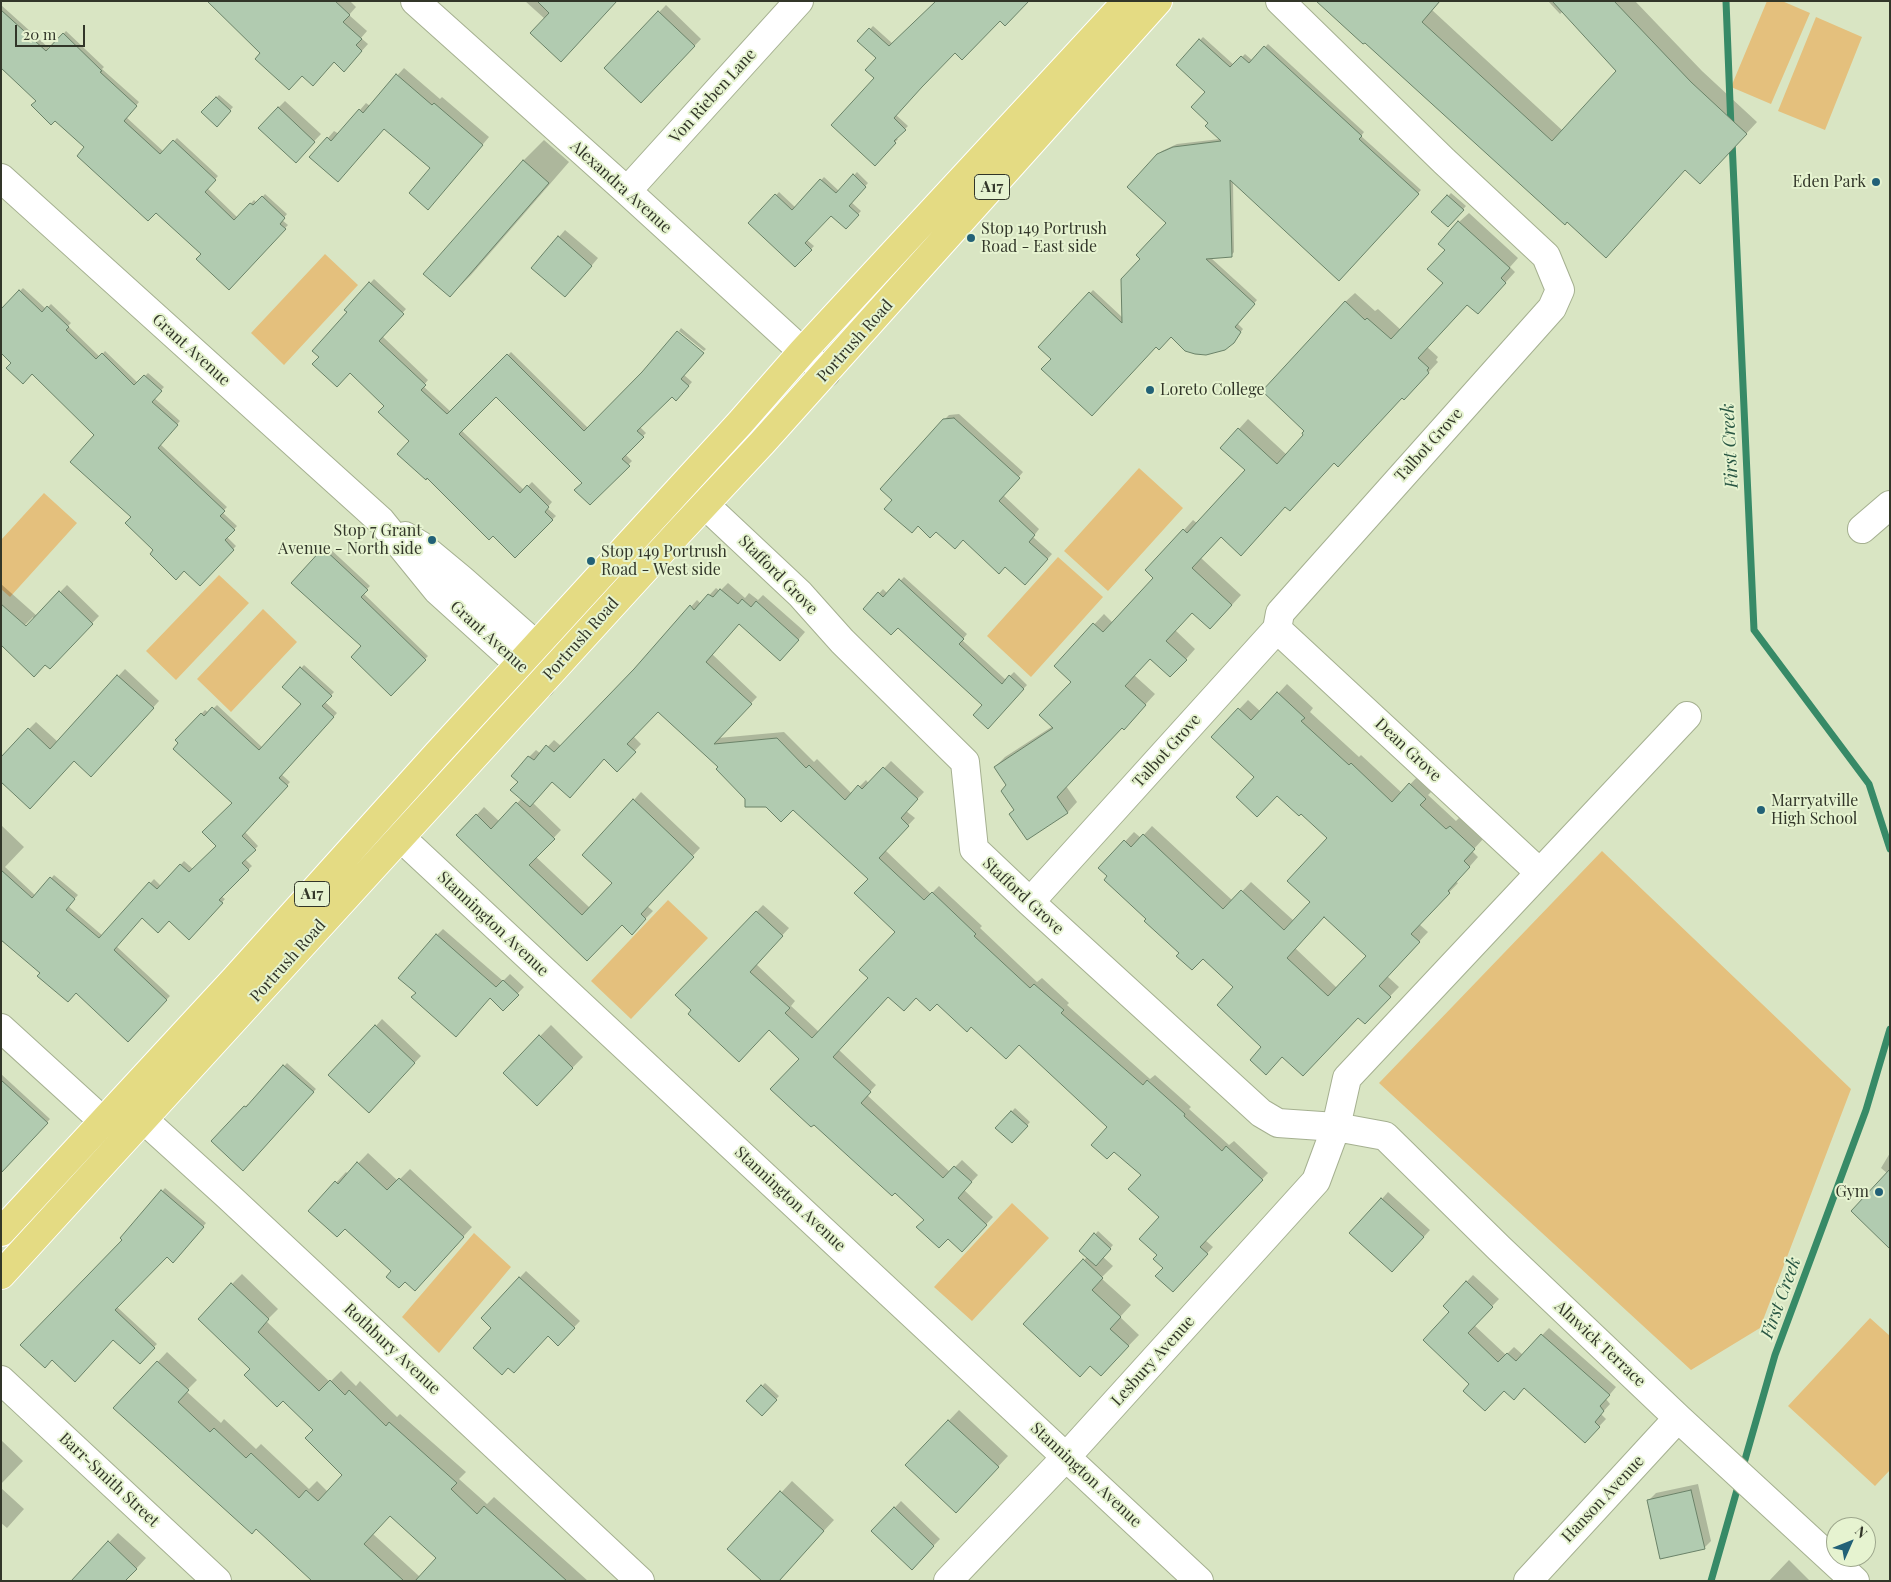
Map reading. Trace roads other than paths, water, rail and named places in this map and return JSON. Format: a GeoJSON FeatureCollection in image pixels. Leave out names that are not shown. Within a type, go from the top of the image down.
{"type":"FeatureCollection","features":[{"type":"Feature","properties":{"kind":"highway","name":"Portrush Road"},"geometry":{"type":"LineString","coordinates":[[1,1232],[234,980],[803,352],[1127,1]]}},
{"type":"Feature","properties":{"kind":"highway","name":"Portrush Road"},"geometry":{"type":"LineString","coordinates":[[1,1275],[826,373],[1158,1]]}},
{"type":"Feature","properties":{"kind":"street","name":"Alexandra Avenue"},"geometry":{"type":"LineString","coordinates":[[415,1],[826,373]]}},
{"type":"Feature","properties":{"kind":"street","name":"Von Rieben Lane"},"geometry":{"type":"LineString","coordinates":[[627,191],[799,1]]}},
{"type":"Feature","properties":{"kind":"street","name":"Talbot Grove"},"geometry":{"type":"LineString","coordinates":[[1030,902],[1277,629],[1280,613],[1552,308],[1560,290],[1546,256],[1444,161],[1280,1]]}},
{"type":"Feature","properties":{"kind":"street","name":"Grant Avenue"},"geometry":{"type":"LineString","coordinates":[[1,178],[381,521],[437,590],[550,674]]}},
{"type":"Feature","properties":{"kind":"street","name":"Stafford Grove"},"geometry":{"type":"LineString","coordinates":[[684,485],[800,594],[842,641],[966,762],[974,850],[1261,1113],[1278,1123],[1336,1127]]}},
{"type":"Feature","properties":{"kind":"street"},"geometry":{"type":"LineString","coordinates":[[1862,529],[1876,519],[1890,504]]}},
{"type":"Feature","properties":{"kind":"street","name":"Dean Grove"},"geometry":{"type":"LineString","coordinates":[[1277,629],[1539,872]]}},
{"type":"Feature","properties":{"kind":"street"},"geometry":{"type":"LineString","coordinates":[[1336,1127],[1347,1078],[1686,716]]}},
{"type":"Feature","properties":{"kind":"street","name":"Stannington Avenue"},"geometry":{"type":"LineString","coordinates":[[380,818],[1200,1581]]}},
{"type":"Feature","properties":{"kind":"street"},"geometry":{"type":"LineString","coordinates":[[1,1028],[103,1122]]}},
{"type":"Feature","properties":{"kind":"street","name":"Rothbury Avenue"},"geometry":{"type":"LineString","coordinates":[[143,1119],[640,1581]]}},
{"type":"Feature","properties":{"kind":"street","name":"Lesbury Avenue"},"geometry":{"type":"LineString","coordinates":[[948,1581],[1067,1456],[1316,1181],[1336,1127]]}},
{"type":"Feature","properties":{"kind":"street","name":"Alnwick Terrace"},"geometry":{"type":"LineString","coordinates":[[1336,1127],[1385,1136],[1506,1255],[1678,1418],[1855,1581]]}},
{"type":"Feature","properties":{"kind":"street","name":"Barr-Smith Street"},"geometry":{"type":"LineString","coordinates":[[1,1380],[217,1581]]}},
{"type":"Feature","properties":{"kind":"street","name":"Hanson Avenue"},"geometry":{"type":"LineString","coordinates":[[1528,1581],[1678,1418]]}},
{"type":"Feature","properties":{"kind":"waterway","name":"First Creek"},"geometry":{"type":"LineString","coordinates":[[1726,1],[1731,128]]}},
{"type":"Feature","properties":{"kind":"waterway","name":"First Creek"},"geometry":{"type":"LineString","coordinates":[[1732,141],[1754,630],[1869,784],[1890,849]]}},
{"type":"Feature","properties":{"kind":"waterway","name":"First Creek"},"geometry":{"type":"LineString","coordinates":[[1742,1470],[1775,1355],[1866,1110],[1890,1029]]}},
{"type":"Feature","properties":{"kind":"waterway","name":"First Creek"},"geometry":{"type":"LineString","coordinates":[[1711,1581],[1739,1483]]}},
{"type":"Feature","properties":{"kind":"place","name":"Eden Park"},"geometry":{"type":"Point","coordinates":[1876,182]}},
{"type":"Feature","properties":{"kind":"place","name":"Stop 149 Portrush Road - East side"},"geometry":{"type":"Point","coordinates":[971,238]}},
{"type":"Feature","properties":{"kind":"place","name":"Loreto College"},"geometry":{"type":"Point","coordinates":[1150,390]}},
{"type":"Feature","properties":{"kind":"place","name":"Stop 7 Grant Avenue - North side"},"geometry":{"type":"Point","coordinates":[432,540]}},
{"type":"Feature","properties":{"kind":"place","name":"Stop 149 Portrush Road - West side"},"geometry":{"type":"Point","coordinates":[591,561]}},
{"type":"Feature","properties":{"kind":"place","name":"Marryatville High School"},"geometry":{"type":"Point","coordinates":[1761,810]}},
{"type":"Feature","properties":{"kind":"place","name":"Gym"},"geometry":{"type":"Point","coordinates":[1879,1192]}}]}
